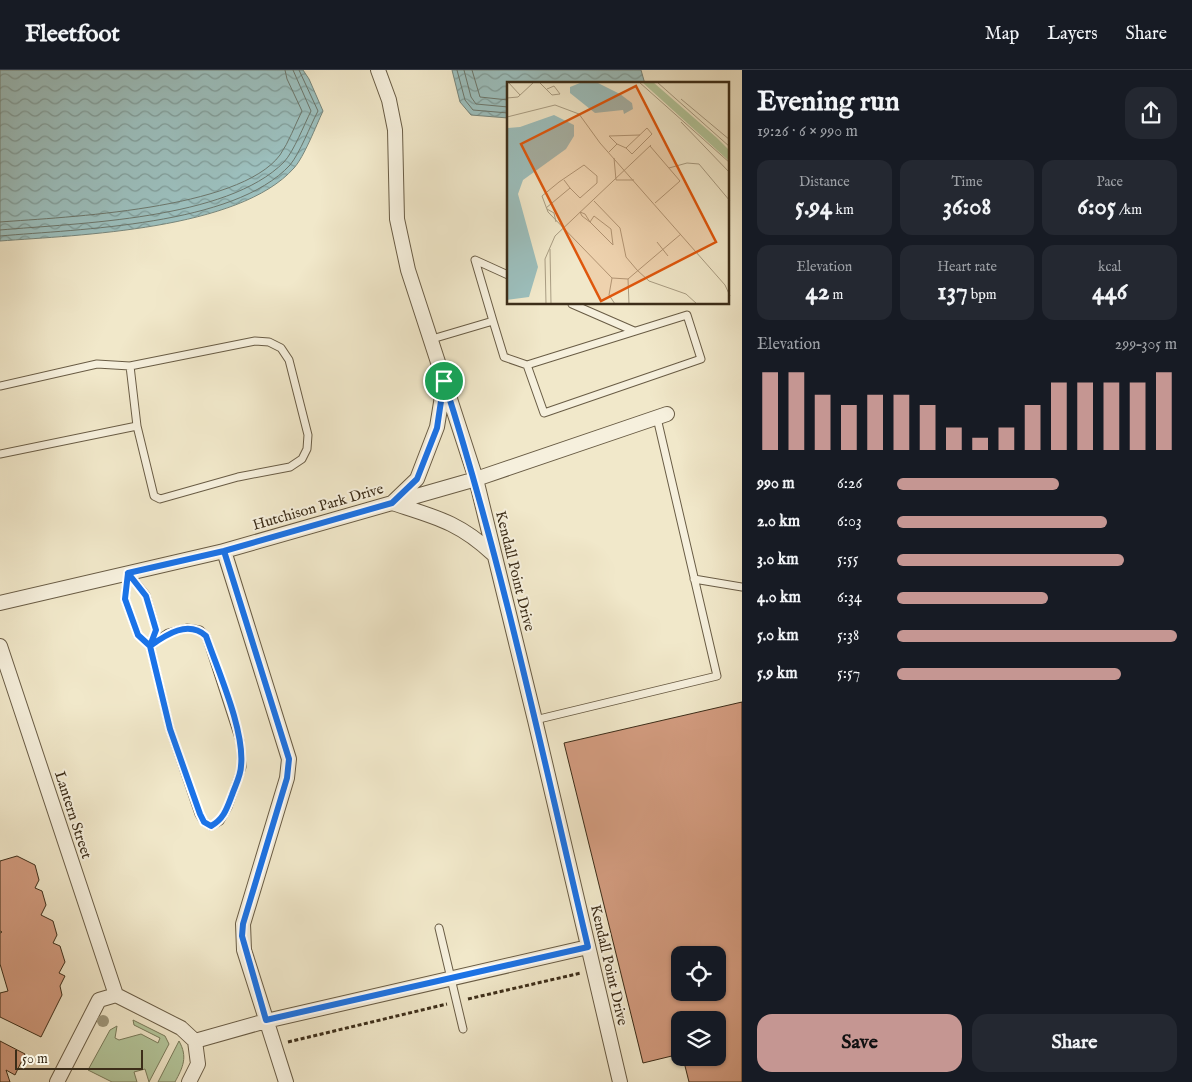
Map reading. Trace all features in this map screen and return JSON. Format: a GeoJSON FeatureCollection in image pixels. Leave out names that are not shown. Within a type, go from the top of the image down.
{"type":"FeatureCollection","features":[{"type":"Feature","properties":{"kind":"street","name":"Kendall Point Drive"},"geometry":{"type":"LineString","coordinates":[[378,70],[395,130],[398,219],[408,270],[476,479],[620,1082]]}},
{"type":"Feature","properties":{"kind":"street"},"geometry":{"type":"LineString","coordinates":[[444,381],[437,428],[417,479],[392,503],[455,524],[476,538],[494,555]]}},
{"type":"Feature","properties":{"kind":"street","name":"Hutchison Park Drive"},"geometry":{"type":"LineString","coordinates":[[0,603],[224,551],[476,479],[662,416]]}},
{"type":"Feature","properties":{"kind":"street"},"geometry":{"type":"LineString","coordinates":[[224,551],[289,759],[287,778],[243,924],[244,950],[286,1082]]}},
{"type":"Feature","properties":{"kind":"street","name":"Lantern Street"},"geometry":{"type":"LineString","coordinates":[[0,646],[116,995]]}},
{"type":"Feature","properties":{"kind":"street"},"geometry":{"type":"LineString","coordinates":[[195,1041],[266,1020],[588,947]]}},
{"type":"Feature","properties":{"kind":"street"},"geometry":{"type":"LineString","coordinates":[[57,1082],[99,1000],[116,995],[181,1028],[195,1041],[198,1064],[189,1082]]}},
{"type":"Feature","properties":{"kind":"lane"},"geometry":{"type":"LineString","coordinates":[[507,275],[475,260],[504,357],[528,365],[687,315],[701,358],[544,413],[528,365]]}},
{"type":"Feature","properties":{"kind":"lane"},"geometry":{"type":"LineString","coordinates":[[574,305],[634,331]]}},
{"type":"Feature","properties":{"kind":"lane"},"geometry":{"type":"LineString","coordinates":[[432,340],[493,321]]}},
{"type":"Feature","properties":{"kind":"lane"},"geometry":{"type":"LineString","coordinates":[[0,386],[97,364],[130,366],[255,341],[269,342],[281,348],[289,360],[308,435],[307,449],[302,459],[290,467],[238,477],[160,498],[154,496],[137,426],[130,366]]}},
{"type":"Feature","properties":{"kind":"lane"},"geometry":{"type":"LineString","coordinates":[[535,720],[717,676],[694,579],[662,416]]}},
{"type":"Feature","properties":{"kind":"lane"},"geometry":{"type":"LineString","coordinates":[[0,454],[137,426]]}},
{"type":"Feature","properties":{"kind":"lane"},"geometry":{"type":"LineString","coordinates":[[128,573],[125,599],[138,635],[150,646],[177,748],[200,814],[204,822],[211,826],[220,821],[228,807],[242,767],[240,741],[209,644],[206,636],[200,630],[187,628],[168,633],[150,646]]}},
{"type":"Feature","properties":{"kind":"lane"},"geometry":{"type":"LineString","coordinates":[[128,573],[146,596],[156,630],[150,646]]}},
{"type":"Feature","properties":{"kind":"lane"},"geometry":{"type":"LineString","coordinates":[[694,579],[742,587]]}},
{"type":"Feature","properties":{"kind":"lane"},"geometry":{"type":"LineString","coordinates":[[439,928],[463,1029]]}},
{"type":"Feature","properties":{"kind":"path"},"geometry":{"type":"LineString","coordinates":[[287,1042],[581,973]]}},
{"type":"Feature","properties":{"kind":"green space"},"geometry":{"type":"Polygon","coordinates":[[[133,1020],[165,1036],[169,1044],[149,1082],[145,1069],[134,1072],[137,1082],[112,1082],[88,1070],[110,1030],[117,1026],[115,1038],[119,1040],[141,1034],[158,1043],[160,1038],[134,1025],[133,1020]]]}},
{"type":"Feature","properties":{"kind":"green space"},"geometry":{"type":"Polygon","coordinates":[[[179,1041],[184,1057],[178,1077],[175,1082],[158,1082],[179,1041]]]}},
{"type":"Feature","properties":{"kind":"water"},"geometry":{"type":"Polygon","coordinates":[[[0,70],[303,70],[323,111],[306,149],[294,168],[269,189],[236,205],[198,217],[156,226],[72,236],[0,241],[0,70]]]}},
{"type":"Feature","properties":{"kind":"water"},"geometry":{"type":"Polygon","coordinates":[[[452,70],[641,70],[644,82],[507,82],[507,118],[471,115],[460,102],[452,70]]]}},
{"type":"Feature","properties":{"kind":"building"},"geometry":{"type":"Polygon","coordinates":[[[742,702],[742,1082],[689,1082],[685,1066],[726,1066],[726,1011],[671,1011],[671,1056],[643,1063],[564,743],[742,702]]]}},
{"type":"Feature","properties":{"kind":"building"},"geometry":{"type":"Polygon","coordinates":[[[17,856],[35,865],[39,880],[35,888],[42,891],[46,905],[41,915],[53,921],[57,935],[53,943],[60,946],[65,962],[59,973],[65,976],[60,986],[62,995],[41,1037],[0,1017],[0,993],[8,991],[0,964],[0,933],[2,932],[0,931],[0,861],[17,856]]]}},
{"type":"Feature","properties":{"kind":"building"},"geometry":{"type":"Polygon","coordinates":[[[0,1041],[25,1054],[15,1075],[6,1070],[10,1082],[0,1082],[0,1041]]]}},
{"type":"Feature","properties":{"kind":"route"},"geometry":{"type":"LineString","coordinates":[[444,381],[437,428],[417,479],[392,503],[224,551],[128,573],[125,599],[138,635],[150,646],[170,729],[200,814],[204,822],[211,826],[220,821],[228,807],[242,767],[240,741],[228,703],[206,636],[200,630],[187,628],[168,633],[150,646],[156,630],[146,596],[128,573],[176,562],[224,551],[269,694],[289,759],[287,778],[243,924],[242,936],[244,950],[266,1020],[588,947],[476,479],[444,381]]}}]}
